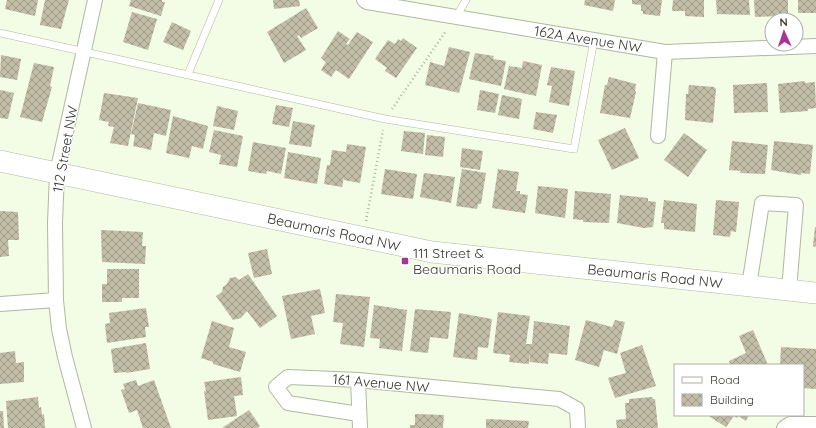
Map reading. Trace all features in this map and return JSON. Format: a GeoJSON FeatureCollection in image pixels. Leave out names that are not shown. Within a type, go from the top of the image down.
{"type":"FeatureCollection","features":[{"type":"Feature","properties":{"kind":"street","name":"112 Street NW"},"geometry":{"type":"LineString","coordinates":[[84,428],[65,357],[56,300],[55,223],[57,173],[95,0]]}},
{"type":"Feature","properties":{"kind":"street","name":"162A Avenue NW"},"geometry":{"type":"LineString","coordinates":[[364,0],[367,2],[665,52],[816,46]]}},
{"type":"Feature","properties":{"kind":"street"},"geometry":{"type":"LineString","coordinates":[[658,136],[665,52]]}},
{"type":"Feature","properties":{"kind":"street","name":"Beaumaris Road NW"},"geometry":{"type":"LineString","coordinates":[[0,160],[432,252],[816,293]]}},
{"type":"Feature","properties":{"kind":"street"},"geometry":{"type":"LineString","coordinates":[[749,286],[762,203],[796,205],[789,290]]}},
{"type":"Feature","properties":{"kind":"street"},"geometry":{"type":"LineString","coordinates":[[0,304],[56,300]]}},
{"type":"Feature","properties":{"kind":"street","name":"161 Avenue NW"},"geometry":{"type":"LineString","coordinates":[[359,421],[288,403],[276,387],[288,376],[358,380],[559,399],[577,409],[578,428]]}},
{"type":"Feature","properties":{"kind":"street"},"geometry":{"type":"LineString","coordinates":[[358,380],[359,421]]}},
{"type":"Feature","properties":{"kind":"street"},"geometry":{"type":"LineString","coordinates":[[784,428],[790,424],[816,424]]}},
{"type":"Feature","properties":{"kind":"lane"},"geometry":{"type":"LineString","coordinates":[[188,74],[219,0]]}},
{"type":"Feature","properties":{"kind":"lane"},"geometry":{"type":"LineString","coordinates":[[456,17],[466,0]]}},
{"type":"Feature","properties":{"kind":"lane"},"geometry":{"type":"LineString","coordinates":[[0,33],[385,119],[574,149],[594,40]]}},
{"type":"Feature","properties":{"kind":"building"},"geometry":{"type":"Polygon","coordinates":[[[7,0],[38,0],[35,16],[5,9],[7,0]]]}},
{"type":"Feature","properties":{"kind":"building"},"geometry":{"type":"Polygon","coordinates":[[[45,0],[69,0],[61,29],[40,25],[45,0]]]}},
{"type":"Feature","properties":{"kind":"building"},"geometry":{"type":"Polygon","coordinates":[[[131,0],[162,0],[162,2],[165,2],[161,16],[129,6],[131,0]]]}},
{"type":"Feature","properties":{"kind":"building"},"geometry":{"type":"Polygon","coordinates":[[[273,0],[299,0],[300,6],[274,9],[273,0]]]}},
{"type":"Feature","properties":{"kind":"building"},"geometry":{"type":"Polygon","coordinates":[[[585,0],[615,0],[613,11],[584,5],[585,0]]]}},
{"type":"Feature","properties":{"kind":"building"},"geometry":{"type":"Polygon","coordinates":[[[632,0],[662,0],[660,16],[643,14],[643,11],[641,11],[641,5],[632,4],[632,0]]]}},
{"type":"Feature","properties":{"kind":"building"},"geometry":{"type":"Polygon","coordinates":[[[673,0],[704,0],[704,17],[685,16],[685,11],[672,11],[673,0]]]}},
{"type":"Feature","properties":{"kind":"building"},"geometry":{"type":"Polygon","coordinates":[[[716,0],[749,0],[750,15],[717,14],[716,0]]]}},
{"type":"Feature","properties":{"kind":"building"},"geometry":{"type":"Polygon","coordinates":[[[754,0],[788,0],[788,12],[764,12],[764,17],[755,17],[754,0]]]}},
{"type":"Feature","properties":{"kind":"building"},"geometry":{"type":"Polygon","coordinates":[[[798,0],[816,0],[816,13],[798,12],[798,0]]]}},
{"type":"Feature","properties":{"kind":"building"},"geometry":{"type":"Polygon","coordinates":[[[306,8],[318,28],[301,38],[299,35],[297,36],[306,50],[284,63],[267,32],[306,8]]]}},
{"type":"Feature","properties":{"kind":"building"},"geometry":{"type":"Polygon","coordinates":[[[132,12],[157,19],[148,50],[123,42],[132,12]]]}},
{"type":"Feature","properties":{"kind":"building"},"geometry":{"type":"Polygon","coordinates":[[[172,22],[191,31],[183,50],[163,42],[172,22]]]}},
{"type":"Feature","properties":{"kind":"building"},"geometry":{"type":"Polygon","coordinates":[[[338,31],[350,39],[346,44],[348,45],[357,32],[373,42],[349,79],[336,70],[331,77],[321,70],[326,62],[321,58],[338,31]]]}},
{"type":"Feature","properties":{"kind":"building"},"geometry":{"type":"Polygon","coordinates":[[[403,38],[417,48],[396,78],[385,71],[387,68],[375,59],[388,40],[395,44],[398,39],[401,41],[403,38]]]}},
{"type":"Feature","properties":{"kind":"building"},"geometry":{"type":"Polygon","coordinates":[[[449,47],[470,52],[459,93],[425,85],[430,62],[444,66],[449,47]]]}},
{"type":"Feature","properties":{"kind":"building"},"geometry":{"type":"Polygon","coordinates":[[[475,53],[494,56],[493,59],[506,61],[501,86],[469,79],[475,53]]]}},
{"type":"Feature","properties":{"kind":"building"},"geometry":{"type":"Polygon","coordinates":[[[1,55],[21,59],[17,80],[0,77],[1,55]]]}},
{"type":"Feature","properties":{"kind":"building"},"geometry":{"type":"Polygon","coordinates":[[[523,61],[542,65],[536,96],[504,89],[509,66],[522,68],[523,61]]]}},
{"type":"Feature","properties":{"kind":"building"},"geometry":{"type":"Polygon","coordinates":[[[34,63],[54,67],[50,86],[52,87],[42,122],[20,117],[34,63]]]}},
{"type":"Feature","properties":{"kind":"building"},"geometry":{"type":"Polygon","coordinates":[[[551,67],[575,71],[569,106],[549,102],[552,86],[547,85],[551,67]]]}},
{"type":"Feature","properties":{"kind":"building"},"geometry":{"type":"Polygon","coordinates":[[[609,77],[636,84],[636,92],[630,118],[600,113],[605,85],[607,85],[609,77]]]}},
{"type":"Feature","properties":{"kind":"building"},"geometry":{"type":"Polygon","coordinates":[[[805,81],[805,83],[815,82],[816,108],[808,109],[808,111],[780,113],[778,84],[805,81]]]}},
{"type":"Feature","properties":{"kind":"building"},"geometry":{"type":"Polygon","coordinates":[[[767,83],[768,112],[734,113],[733,85],[767,83]]]}},
{"type":"Feature","properties":{"kind":"building"},"geometry":{"type":"Polygon","coordinates":[[[689,85],[714,87],[716,89],[713,123],[685,120],[686,94],[688,94],[689,85]]]}},
{"type":"Feature","properties":{"kind":"building"},"geometry":{"type":"Polygon","coordinates":[[[0,90],[14,93],[8,119],[0,118],[0,90]]]}},
{"type":"Feature","properties":{"kind":"building"},"geometry":{"type":"Polygon","coordinates":[[[480,90],[499,94],[495,113],[477,110],[480,90]]]}},
{"type":"Feature","properties":{"kind":"building"},"geometry":{"type":"Polygon","coordinates":[[[104,93],[138,98],[128,146],[110,143],[114,127],[108,126],[109,122],[99,120],[104,93]]]}},
{"type":"Feature","properties":{"kind":"building"},"geometry":{"type":"Polygon","coordinates":[[[502,95],[522,99],[519,119],[498,115],[502,95]]]}},
{"type":"Feature","properties":{"kind":"building"},"geometry":{"type":"Polygon","coordinates":[[[138,103],[171,110],[166,136],[154,133],[151,150],[133,146],[135,135],[131,134],[138,103]]]}},
{"type":"Feature","properties":{"kind":"building"},"geometry":{"type":"Polygon","coordinates":[[[276,105],[293,108],[289,127],[272,124],[276,105]]]}},
{"type":"Feature","properties":{"kind":"building"},"geometry":{"type":"Polygon","coordinates":[[[217,106],[238,111],[234,130],[213,126],[217,106]]]}},
{"type":"Feature","properties":{"kind":"building"},"geometry":{"type":"Polygon","coordinates":[[[536,112],[557,115],[553,133],[533,129],[536,112]]]}},
{"type":"Feature","properties":{"kind":"building"},"geometry":{"type":"Polygon","coordinates":[[[173,116],[208,126],[203,149],[192,146],[189,158],[166,153],[173,116]]]}},
{"type":"Feature","properties":{"kind":"building"},"geometry":{"type":"Polygon","coordinates":[[[293,121],[315,125],[311,147],[289,144],[293,121]]]}},
{"type":"Feature","properties":{"kind":"building"},"geometry":{"type":"Polygon","coordinates":[[[625,128],[639,158],[612,170],[598,140],[625,128]]]}},
{"type":"Feature","properties":{"kind":"building"},"geometry":{"type":"Polygon","coordinates":[[[214,130],[243,136],[237,167],[219,164],[221,155],[209,152],[214,130]]]}},
{"type":"Feature","properties":{"kind":"building"},"geometry":{"type":"Polygon","coordinates":[[[404,131],[425,133],[423,154],[401,151],[404,131]]]}},
{"type":"Feature","properties":{"kind":"building"},"geometry":{"type":"Polygon","coordinates":[[[684,133],[707,150],[688,177],[664,160],[684,133]]]}},
{"type":"Feature","properties":{"kind":"building"},"geometry":{"type":"Polygon","coordinates":[[[427,135],[445,137],[443,157],[425,155],[427,135]]]}},
{"type":"Feature","properties":{"kind":"building"},"geometry":{"type":"Polygon","coordinates":[[[732,141],[768,145],[765,174],[740,173],[741,171],[729,170],[732,141]]]}},
{"type":"Feature","properties":{"kind":"building"},"geometry":{"type":"Polygon","coordinates":[[[774,141],[813,145],[810,174],[801,173],[801,175],[771,170],[774,141]]]}},
{"type":"Feature","properties":{"kind":"building"},"geometry":{"type":"Polygon","coordinates":[[[253,142],[286,148],[281,174],[267,171],[266,174],[248,171],[253,142]]]}},
{"type":"Feature","properties":{"kind":"building"},"geometry":{"type":"Polygon","coordinates":[[[347,144],[366,147],[360,183],[344,180],[344,177],[342,187],[324,184],[327,165],[330,165],[332,150],[346,152],[347,144]]]}},
{"type":"Feature","properties":{"kind":"building"},"geometry":{"type":"Polygon","coordinates":[[[462,148],[483,151],[480,170],[460,167],[462,148]]]}},
{"type":"Feature","properties":{"kind":"building"},"geometry":{"type":"Polygon","coordinates":[[[288,152],[321,158],[317,184],[284,178],[288,152]]]}},
{"type":"Feature","properties":{"kind":"building"},"geometry":{"type":"Polygon","coordinates":[[[385,169],[417,174],[413,199],[381,194],[385,169]]]}},
{"type":"Feature","properties":{"kind":"building"},"geometry":{"type":"Polygon","coordinates":[[[462,169],[486,173],[481,204],[478,204],[477,209],[456,206],[462,169]]]}},
{"type":"Feature","properties":{"kind":"building"},"geometry":{"type":"Polygon","coordinates":[[[498,169],[519,172],[516,191],[520,191],[520,194],[528,195],[525,213],[492,208],[498,169]]]}},
{"type":"Feature","properties":{"kind":"building"},"geometry":{"type":"Polygon","coordinates":[[[424,173],[455,177],[451,203],[420,197],[424,173]]]}},
{"type":"Feature","properties":{"kind":"building"},"geometry":{"type":"Polygon","coordinates":[[[538,186],[568,189],[565,218],[535,213],[538,186]]]}},
{"type":"Feature","properties":{"kind":"building"},"geometry":{"type":"Polygon","coordinates":[[[575,191],[611,194],[609,223],[583,222],[583,220],[573,219],[575,191]]]}},
{"type":"Feature","properties":{"kind":"building"},"geometry":{"type":"Polygon","coordinates":[[[620,195],[648,198],[648,201],[656,202],[653,227],[644,228],[617,223],[620,195]]]}},
{"type":"Feature","properties":{"kind":"building"},"geometry":{"type":"Polygon","coordinates":[[[664,200],[697,204],[695,232],[664,229],[664,223],[661,223],[664,200]]]}},
{"type":"Feature","properties":{"kind":"building"},"geometry":{"type":"Polygon","coordinates":[[[716,200],[739,202],[736,232],[731,231],[730,237],[713,235],[716,200]]]}},
{"type":"Feature","properties":{"kind":"building"},"geometry":{"type":"Polygon","coordinates":[[[0,211],[18,212],[19,240],[8,240],[9,256],[0,257],[0,211]]]}},
{"type":"Feature","properties":{"kind":"building"},"geometry":{"type":"Polygon","coordinates":[[[816,227],[816,247],[813,246],[816,227]]]}},
{"type":"Feature","properties":{"kind":"building"},"geometry":{"type":"Polygon","coordinates":[[[101,230],[143,232],[142,246],[146,246],[145,264],[102,262],[101,230]]]}},
{"type":"Feature","properties":{"kind":"building"},"geometry":{"type":"Polygon","coordinates":[[[267,249],[272,274],[254,278],[248,253],[267,249]]]}},
{"type":"Feature","properties":{"kind":"building"},"geometry":{"type":"Polygon","coordinates":[[[107,269],[139,269],[139,298],[122,298],[122,302],[102,302],[102,284],[107,284],[107,269]]]}},
{"type":"Feature","properties":{"kind":"building"},"geometry":{"type":"Polygon","coordinates":[[[248,274],[277,316],[260,328],[247,311],[241,318],[233,320],[216,296],[222,292],[223,287],[227,284],[230,278],[236,277],[239,280],[248,274]]]}},
{"type":"Feature","properties":{"kind":"building"},"geometry":{"type":"Polygon","coordinates":[[[320,289],[325,313],[311,316],[315,334],[291,339],[282,296],[320,289]]]}},
{"type":"Feature","properties":{"kind":"building"},"geometry":{"type":"Polygon","coordinates":[[[336,294],[370,297],[364,347],[340,344],[343,323],[333,322],[336,294]]]}},
{"type":"Feature","properties":{"kind":"building"},"geometry":{"type":"Polygon","coordinates":[[[374,305],[407,310],[402,351],[379,348],[380,339],[370,338],[374,305]]]}},
{"type":"Feature","properties":{"kind":"building"},"geometry":{"type":"Polygon","coordinates":[[[146,308],[149,327],[145,327],[146,337],[107,343],[105,324],[110,323],[109,313],[146,308]]]}},
{"type":"Feature","properties":{"kind":"building"},"geometry":{"type":"Polygon","coordinates":[[[415,309],[451,312],[448,339],[430,337],[428,353],[410,351],[415,309]]]}},
{"type":"Feature","properties":{"kind":"building"},"geometry":{"type":"Polygon","coordinates":[[[498,312],[530,316],[526,344],[532,344],[534,321],[570,326],[567,355],[549,353],[548,364],[530,362],[530,353],[529,364],[509,362],[510,355],[493,353],[498,312]]]}},
{"type":"Feature","properties":{"kind":"building"},"geometry":{"type":"Polygon","coordinates":[[[459,313],[492,319],[488,348],[478,347],[477,360],[453,357],[459,313]]]}},
{"type":"Feature","properties":{"kind":"building"},"geometry":{"type":"Polygon","coordinates":[[[586,320],[612,327],[615,320],[625,322],[617,354],[604,350],[599,367],[575,360],[586,320]]]}},
{"type":"Feature","properties":{"kind":"building"},"geometry":{"type":"Polygon","coordinates":[[[212,321],[234,328],[229,347],[246,352],[240,372],[213,364],[213,362],[201,358],[212,321]]]}},
{"type":"Feature","properties":{"kind":"building"},"geometry":{"type":"Polygon","coordinates":[[[753,330],[768,364],[730,364],[729,361],[746,353],[739,336],[753,330]]]}},
{"type":"Feature","properties":{"kind":"building"},"geometry":{"type":"Polygon","coordinates":[[[146,343],[150,369],[126,373],[114,373],[111,349],[146,343]]]}},
{"type":"Feature","properties":{"kind":"building"},"geometry":{"type":"Polygon","coordinates":[[[642,345],[656,386],[615,398],[608,378],[626,373],[620,353],[642,345]]]}},
{"type":"Feature","properties":{"kind":"building"},"geometry":{"type":"Polygon","coordinates":[[[781,347],[816,349],[816,389],[804,388],[804,364],[780,364],[781,347]]]}},
{"type":"Feature","properties":{"kind":"building"},"geometry":{"type":"Polygon","coordinates":[[[15,351],[16,363],[24,362],[24,382],[0,384],[0,353],[15,351]]]}},
{"type":"Feature","properties":{"kind":"building"},"geometry":{"type":"Polygon","coordinates":[[[241,377],[243,395],[234,396],[237,416],[208,420],[204,382],[241,377]]]}},
{"type":"Feature","properties":{"kind":"building"},"geometry":{"type":"Polygon","coordinates":[[[136,380],[138,386],[154,380],[171,428],[143,428],[137,410],[129,413],[121,390],[125,389],[123,384],[136,380]]]}},
{"type":"Feature","properties":{"kind":"building"},"geometry":{"type":"Polygon","coordinates":[[[38,397],[39,408],[41,407],[42,415],[44,414],[45,428],[8,428],[6,401],[38,397]]]}},
{"type":"Feature","properties":{"kind":"building"},"geometry":{"type":"Polygon","coordinates":[[[652,397],[655,399],[658,428],[617,428],[616,420],[626,419],[625,403],[629,403],[629,399],[652,397]]]}},
{"type":"Feature","properties":{"kind":"building"},"geometry":{"type":"Polygon","coordinates":[[[249,410],[260,426],[257,428],[222,428],[249,410]]]}},
{"type":"Feature","properties":{"kind":"building"},"geometry":{"type":"Polygon","coordinates":[[[0,411],[3,411],[4,428],[0,428],[0,411]]]}},
{"type":"Feature","properties":{"kind":"building"},"geometry":{"type":"Polygon","coordinates":[[[415,414],[444,415],[443,428],[410,428],[410,425],[415,425],[415,414]]]}},
{"type":"Feature","properties":{"kind":"building"},"geometry":{"type":"Polygon","coordinates":[[[709,416],[734,416],[726,427],[709,416]]]}},
{"type":"Feature","properties":{"kind":"building"},"geometry":{"type":"Polygon","coordinates":[[[738,416],[748,416],[746,421],[738,416]]]}},
{"type":"Feature","properties":{"kind":"building"},"geometry":{"type":"Polygon","coordinates":[[[486,419],[529,421],[528,428],[486,428],[486,419]]]}},
{"type":"Feature","properties":{"kind":"place","name":"111 Street & Beaumaris Road"},"geometry":{"type":"Point","coordinates":[405,261]}}]}
